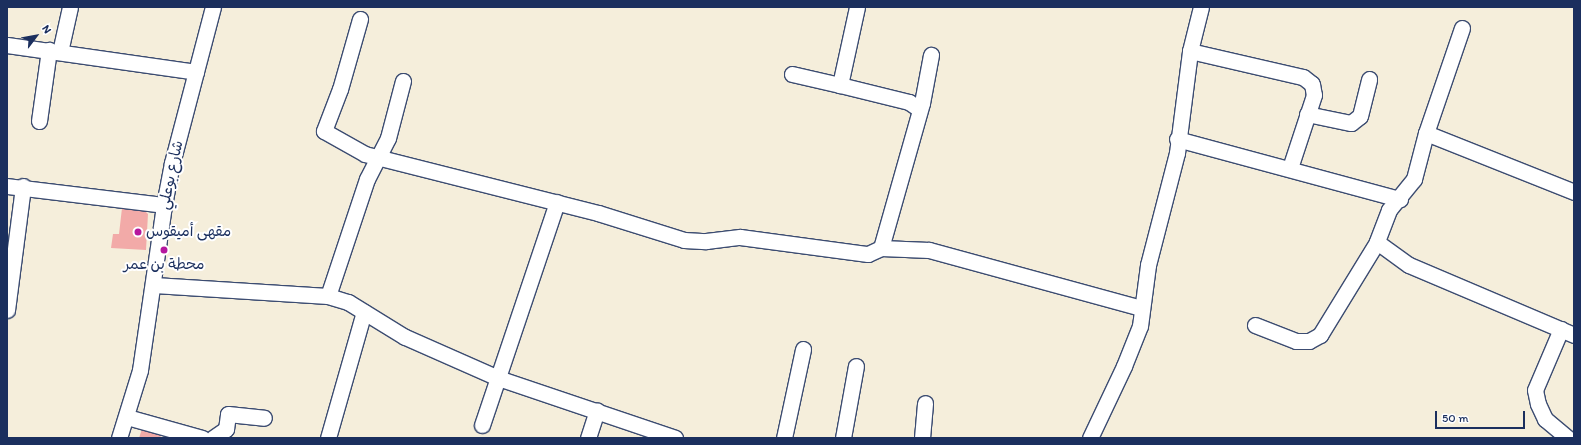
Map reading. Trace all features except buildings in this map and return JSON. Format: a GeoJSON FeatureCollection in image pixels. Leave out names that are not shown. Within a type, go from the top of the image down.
{"type":"FeatureCollection","features":[{"type":"Feature","properties":{"kind":"street"},"geometry":{"type":"LineString","coordinates":[[39,122],[54,51],[70,7]]}},
{"type":"Feature","properties":{"kind":"street","name":"شارع بوعلي"},"geometry":{"type":"LineString","coordinates":[[119,438],[127,417],[140,370],[154,285],[164,205],[213,7]]}},
{"type":"Feature","properties":{"kind":"street"},"geometry":{"type":"LineString","coordinates":[[840,85],[856,7]]}},
{"type":"Feature","properties":{"kind":"street"},"geometry":{"type":"LineString","coordinates":[[1090,438],[1124,366],[1140,326],[1141,308],[1148,265],[1177,153],[1190,51],[1200,7]]}},
{"type":"Feature","properties":{"kind":"street"},"geometry":{"type":"LineString","coordinates":[[360,19],[340,88],[324,131],[376,158],[392,160],[557,202],[684,240],[706,241],[740,237],[868,254],[881,248],[929,250],[1141,308]]}},
{"type":"Feature","properties":{"kind":"street"},"geometry":{"type":"LineString","coordinates":[[1255,325],[1296,341],[1310,341],[1320,335],[1377,242],[1389,210],[1400,199],[1414,179],[1426,134],[1462,28]]}},
{"type":"Feature","properties":{"kind":"street"},"geometry":{"type":"LineString","coordinates":[[7,45],[196,72]]}},
{"type":"Feature","properties":{"kind":"street"},"geometry":{"type":"LineString","coordinates":[[1190,51],[1308,79],[1312,84],[1314,95],[1290,168]]}},
{"type":"Feature","properties":{"kind":"street"},"geometry":{"type":"LineString","coordinates":[[881,248],[919,110],[931,55]]}},
{"type":"Feature","properties":{"kind":"street"},"geometry":{"type":"LineString","coordinates":[[792,74],[909,102],[919,110]]}},
{"type":"Feature","properties":{"kind":"street"},"geometry":{"type":"LineString","coordinates":[[1307,114],[1351,123],[1360,116],[1369,78]]}},
{"type":"Feature","properties":{"kind":"street"},"geometry":{"type":"LineString","coordinates":[[328,296],[376,158],[388,138],[403,81]]}},
{"type":"Feature","properties":{"kind":"street"},"geometry":{"type":"LineString","coordinates":[[1426,134],[1574,192]]}},
{"type":"Feature","properties":{"kind":"street"},"geometry":{"type":"LineString","coordinates":[[1178,139],[1290,168],[1400,199]]}},
{"type":"Feature","properties":{"kind":"street"},"geometry":{"type":"LineString","coordinates":[[7,186],[23,186],[164,205]]}},
{"type":"Feature","properties":{"kind":"street"},"geometry":{"type":"LineString","coordinates":[[7,310],[23,186]]}},
{"type":"Feature","properties":{"kind":"street"},"geometry":{"type":"LineString","coordinates":[[1375,192],[1389,210]]}},
{"type":"Feature","properties":{"kind":"street"},"geometry":{"type":"LineString","coordinates":[[482,425],[557,202]]}},
{"type":"Feature","properties":{"kind":"street"},"geometry":{"type":"LineString","coordinates":[[1377,242],[1409,265],[1567,332],[1535,390],[1538,404],[1545,419],[1568,438]]}},
{"type":"Feature","properties":{"kind":"street"},"geometry":{"type":"LineString","coordinates":[[154,285],[328,296],[348,302],[405,337],[498,378],[597,410],[675,438]]}},
{"type":"Feature","properties":{"kind":"street"},"geometry":{"type":"LineString","coordinates":[[328,438],[364,312]]}},
{"type":"Feature","properties":{"kind":"street"},"geometry":{"type":"LineString","coordinates":[[784,438],[803,349]]}},
{"type":"Feature","properties":{"kind":"street"},"geometry":{"type":"LineString","coordinates":[[843,438],[856,366]]}},
{"type":"Feature","properties":{"kind":"street"},"geometry":{"type":"LineString","coordinates":[[922,438],[925,403]]}},
{"type":"Feature","properties":{"kind":"street"},"geometry":{"type":"LineString","coordinates":[[588,438],[597,410]]}},
{"type":"Feature","properties":{"kind":"street"},"geometry":{"type":"LineString","coordinates":[[213,438],[226,429],[228,414],[264,418]]}},
{"type":"Feature","properties":{"kind":"street"},"geometry":{"type":"LineString","coordinates":[[127,417],[202,438]]}},
{"type":"Feature","properties":{"kind":"place","name":"مقهى أميقوس"},"geometry":{"type":"Point","coordinates":[138,232]}},
{"type":"Feature","properties":{"kind":"place","name":"محطة بن عمر"},"geometry":{"type":"Point","coordinates":[164,250]}}]}
